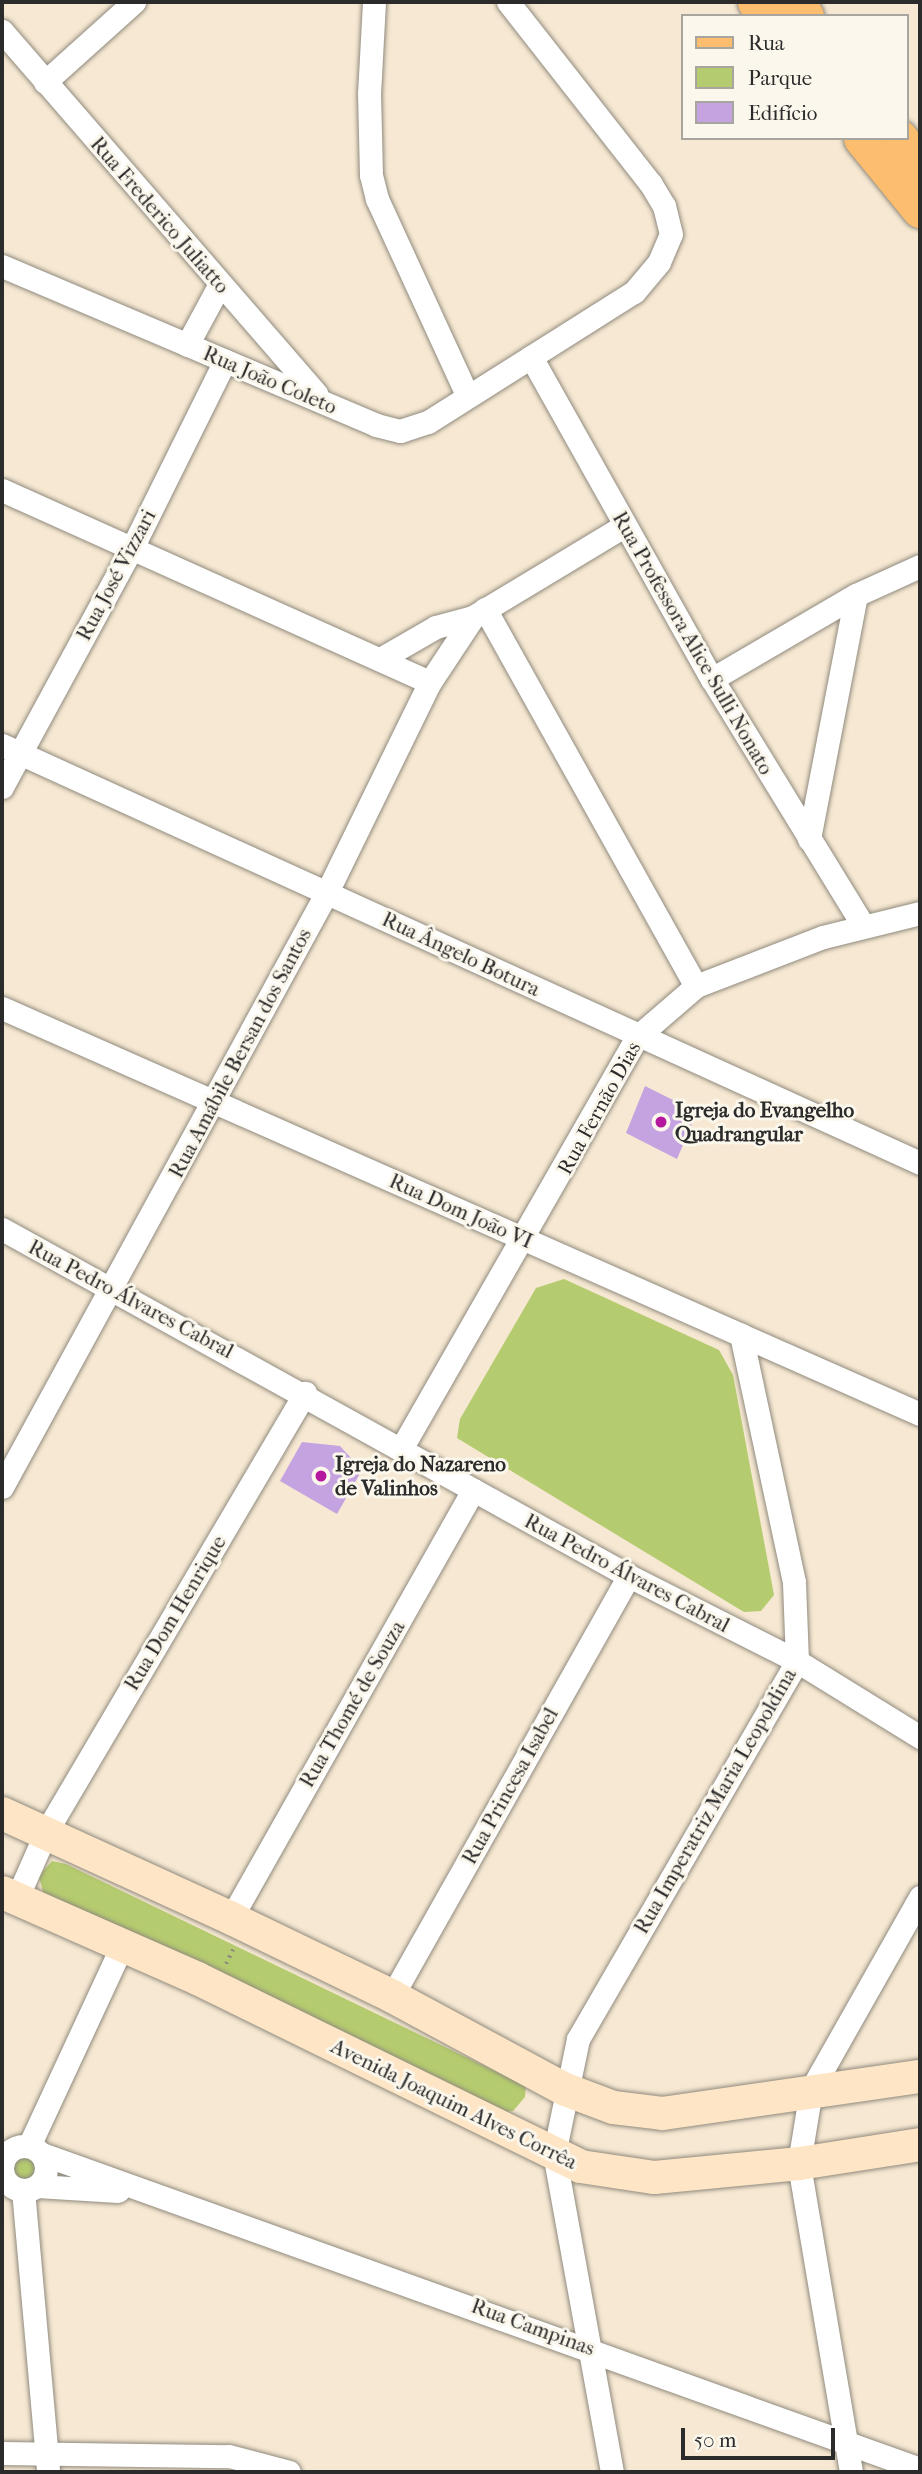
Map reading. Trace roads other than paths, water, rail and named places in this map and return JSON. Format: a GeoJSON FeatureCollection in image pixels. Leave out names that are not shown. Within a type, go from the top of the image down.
{"type":"FeatureCollection","features":[{"type":"Feature","properties":{"kind":"main road"},"geometry":{"type":"LineString","coordinates":[[864,140],[920,209]]}},
{"type":"Feature","properties":{"kind":"main road"},"geometry":{"type":"LineString","coordinates":[[900,140],[920,166]]}},
{"type":"Feature","properties":{"kind":"main road"},"geometry":{"type":"LineString","coordinates":[[2,1813],[238,1921],[392,1996],[565,2089],[613,2107],[662,2113],[920,2076]]}},
{"type":"Feature","properties":{"kind":"main road","name":"Avenida Joaquim Alves Corrêa"},"geometry":{"type":"LineString","coordinates":[[9,1896],[214,1987],[580,2166],[631,2177],[799,2163],[920,2144]]}},
{"type":"Feature","properties":{"kind":"street"},"geometry":{"type":"LineString","coordinates":[[45,82],[134,2]]}},
{"type":"Feature","properties":{"kind":"street"},"geometry":{"type":"LineString","coordinates":[[374,2],[369,93],[371,175],[377,199],[467,395]]}},
{"type":"Feature","properties":{"kind":"street","name":"Rua João Coleto"},"geometry":{"type":"LineString","coordinates":[[2,266],[225,361],[400,431],[428,422],[634,292],[659,262],[671,234],[664,206],[650,183],[508,2]]}},
{"type":"Feature","properties":{"kind":"street","name":"Rua Frederico Juliatto"},"geometry":{"type":"LineString","coordinates":[[2,31],[320,400]]}},
{"type":"Feature","properties":{"kind":"street"},"geometry":{"type":"LineString","coordinates":[[187,345],[220,285]]}},
{"type":"Feature","properties":{"kind":"street","name":"Rua Professora Alice Sulli Nonato"},"geometry":{"type":"LineString","coordinates":[[531,357],[712,679],[862,924]]}},
{"type":"Feature","properties":{"kind":"street","name":"Rua José Vizzari"},"geometry":{"type":"LineString","coordinates":[[2,787],[10,749],[132,548],[225,361]]}},
{"type":"Feature","properties":{"kind":"street"},"geometry":{"type":"LineString","coordinates":[[2,490],[382,658],[430,682]]}},
{"type":"Feature","properties":{"kind":"street"},"geometry":{"type":"LineString","coordinates":[[382,658],[436,627],[479,613],[624,526]]}},
{"type":"Feature","properties":{"kind":"street"},"geometry":{"type":"LineString","coordinates":[[712,679],[856,595],[920,566]]}},
{"type":"Feature","properties":{"kind":"street"},"geometry":{"type":"LineString","coordinates":[[810,839],[856,595]]}},
{"type":"Feature","properties":{"kind":"street"},"geometry":{"type":"LineString","coordinates":[[479,613],[696,986]]}},
{"type":"Feature","properties":{"kind":"street","name":"Rua Amábile Bersan dos Santos"},"geometry":{"type":"LineString","coordinates":[[2,1487],[327,892],[430,682],[479,613]]}},
{"type":"Feature","properties":{"kind":"street","name":"Rua Ângelo Botura"},"geometry":{"type":"LineString","coordinates":[[10,749],[327,892],[637,1037],[920,1163]]}},
{"type":"Feature","properties":{"kind":"street","name":"Rua Fernão Dias"},"geometry":{"type":"LineString","coordinates":[[401,1449],[525,1239],[637,1037],[696,986],[862,924],[920,913]]}},
{"type":"Feature","properties":{"kind":"street","name":"Rua Dom João VI"},"geometry":{"type":"LineString","coordinates":[[2,1008],[920,1413]]}},
{"type":"Feature","properties":{"kind":"street","name":"Rua Pedro Álvares Cabral"},"geometry":{"type":"LineString","coordinates":[[2,1229],[305,1393],[629,1576],[797,1661],[920,1737]]}},
{"type":"Feature","properties":{"kind":"street","name":"Rua Imperatriz Maria Leopoldina"},"geometry":{"type":"LineString","coordinates":[[554,2154],[571,2054],[594,2007],[797,1661],[794,1582],[741,1335]]}},
{"type":"Feature","properties":{"kind":"street","name":"Rua Dom Henrique"},"geometry":{"type":"LineString","coordinates":[[46,1832],[305,1393]]}},
{"type":"Feature","properties":{"kind":"street","name":"Rua Thomé de Souza"},"geometry":{"type":"LineString","coordinates":[[238,1921],[473,1490]]}},
{"type":"Feature","properties":{"kind":"street","name":"Rua Princesa Isabel"},"geometry":{"type":"LineString","coordinates":[[392,1996],[629,1576]]}},
{"type":"Feature","properties":{"kind":"street","name":"Avenida Joaquim Alves Corrêa"},"geometry":{"type":"LineString","coordinates":[[9,1896],[46,1832]]}},
{"type":"Feature","properties":{"kind":"street"},"geometry":{"type":"LineString","coordinates":[[851,2472],[799,2163],[811,2090],[920,1897]]}},
{"type":"Feature","properties":{"kind":"street"},"geometry":{"type":"LineString","coordinates":[[47,2464],[19,2186],[2,2165],[22,2147],[121,1946]]}},
{"type":"Feature","properties":{"kind":"street"},"geometry":{"type":"LineString","coordinates":[[19,2186],[47,2167],[22,2147]]}},
{"type":"Feature","properties":{"kind":"street","name":"Rua Campinas"},"geometry":{"type":"LineString","coordinates":[[22,2147],[142,2192],[312,2247],[920,2469]]}},
{"type":"Feature","properties":{"kind":"street"},"geometry":{"type":"LineString","coordinates":[[554,2154],[612,2472]]}},
{"type":"Feature","properties":{"kind":"street","name":"Rua Campinas"},"geometry":{"type":"LineString","coordinates":[[19,2186],[142,2192]]}},
{"type":"Feature","properties":{"kind":"street"},"geometry":{"type":"LineString","coordinates":[[2,2454],[47,2464],[170,2452],[229,2456],[283,2471]]}},
{"type":"Feature","properties":{"kind":"place","name":"Igreja do Evangelho Quadrangular"},"geometry":{"type":"Point","coordinates":[661,1122]}},
{"type":"Feature","properties":{"kind":"place","name":"Igreja do Nazareno de Valinhos"},"geometry":{"type":"Point","coordinates":[321,1476]}}]}
